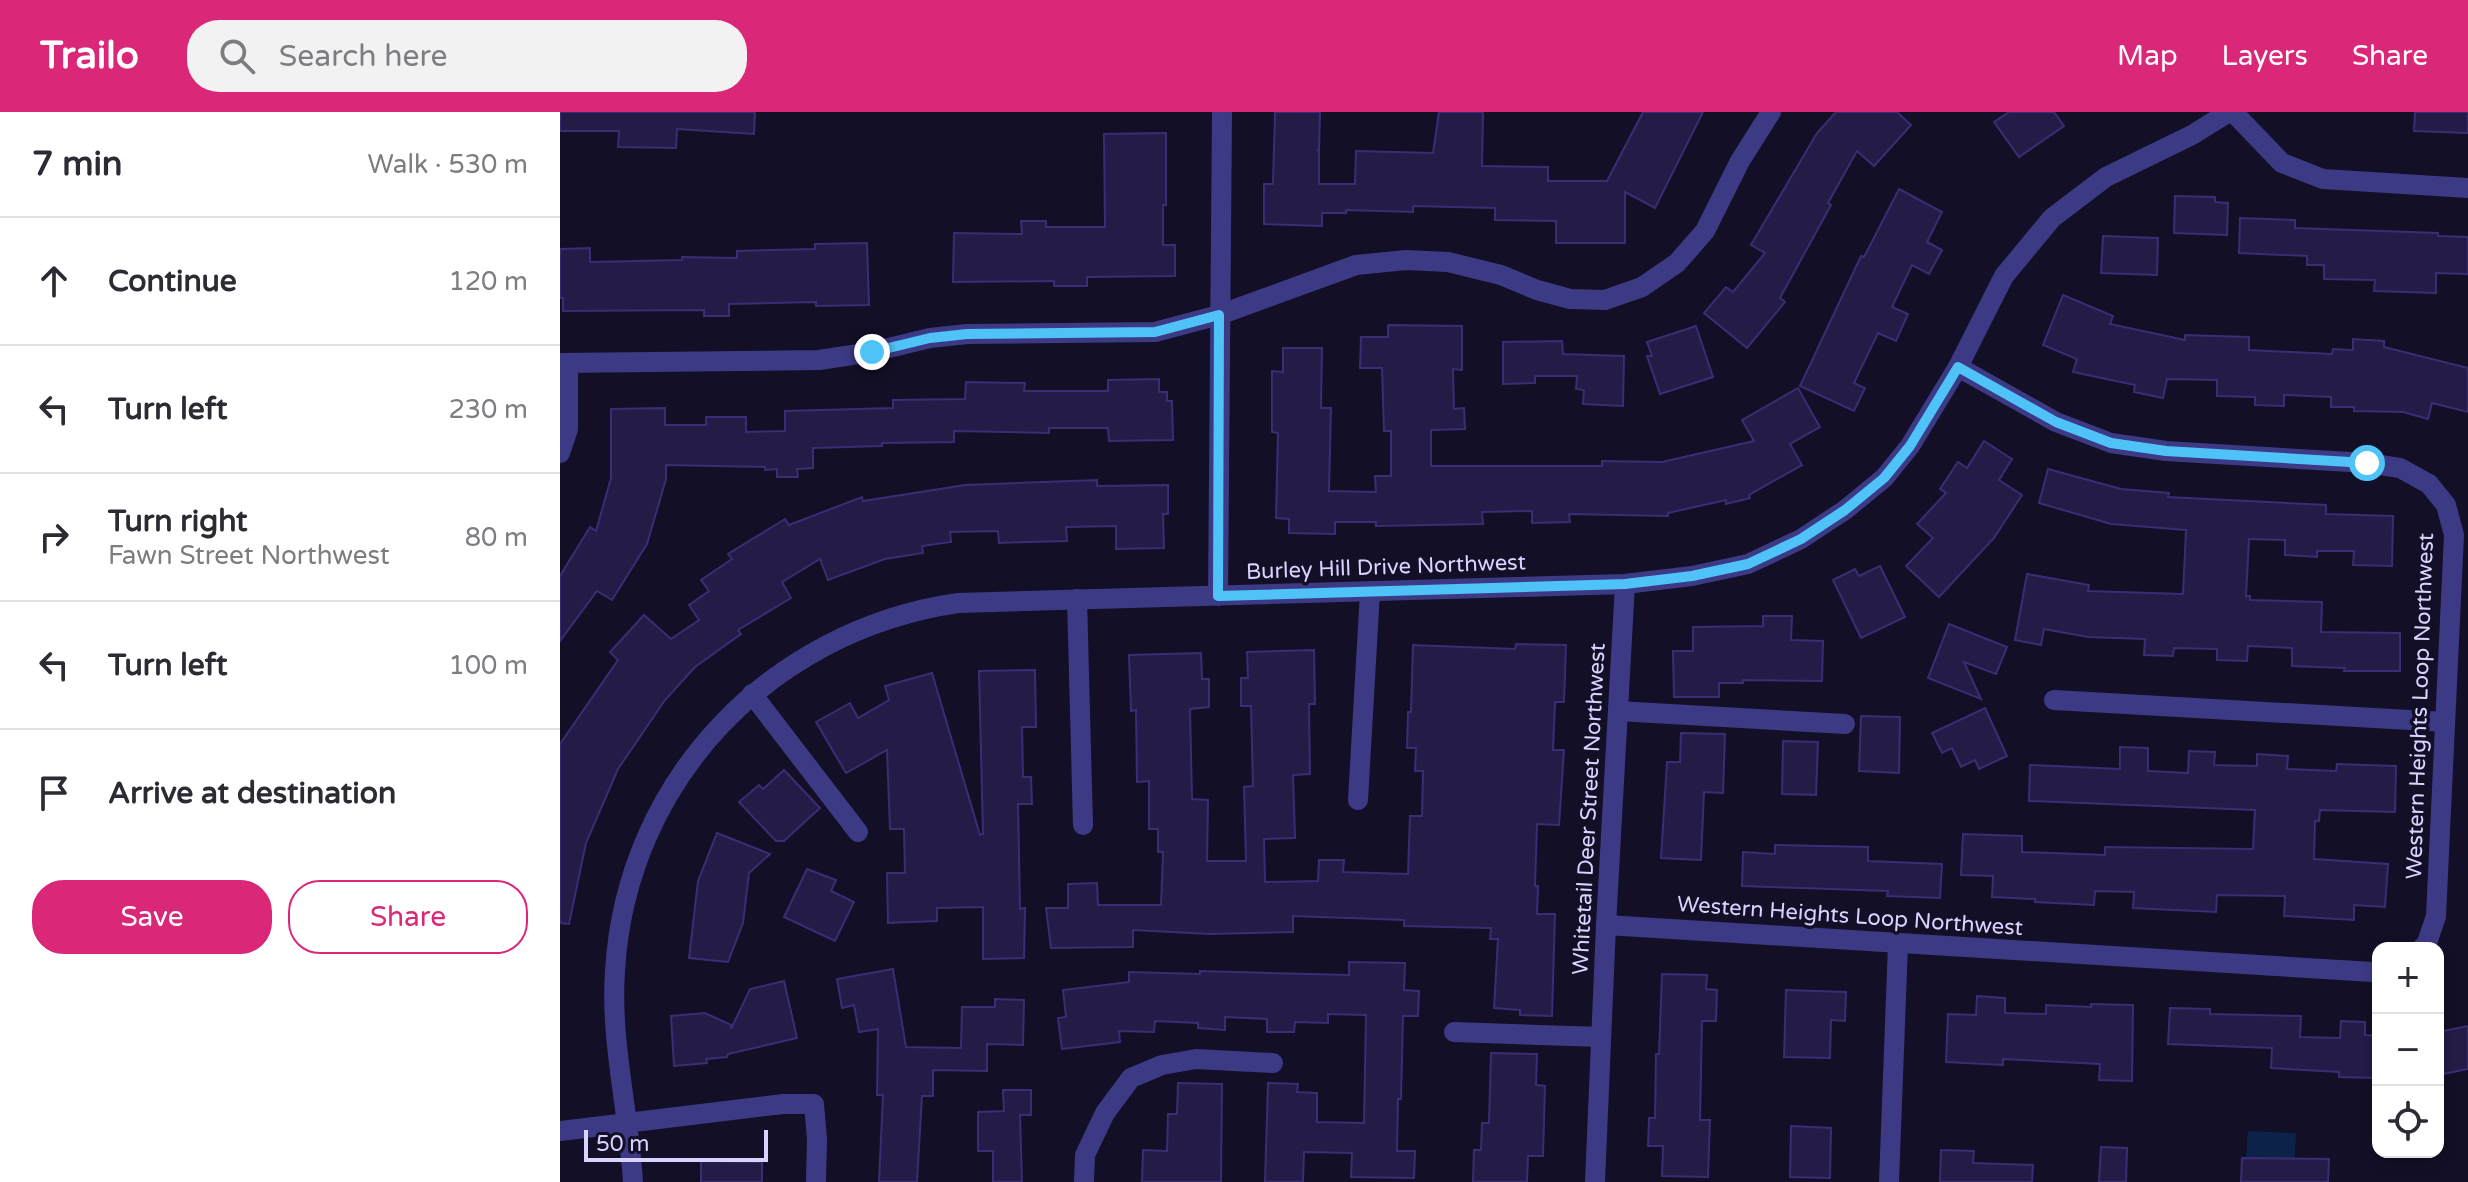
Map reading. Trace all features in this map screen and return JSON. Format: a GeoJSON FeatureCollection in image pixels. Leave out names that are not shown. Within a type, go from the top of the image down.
{"type":"FeatureCollection","features":[{"type":"Feature","properties":{"kind":"street"},"geometry":{"type":"LineString","coordinates":[[1218,596],[1222,112]]}},
{"type":"Feature","properties":{"kind":"street"},"geometry":{"type":"LineString","coordinates":[[560,453],[568,429],[564,363],[819,360],[872,352],[930,338],[967,334],[1155,332],[1219,315],[1356,265],[1406,260],[1448,262],[1501,275],[1570,299],[1605,300],[1642,287],[1677,263],[1705,231],[1740,161],[1771,112]]}},
{"type":"Feature","properties":{"kind":"street"},"geometry":{"type":"LineString","coordinates":[[2231,112],[2282,163],[2323,179],[2468,188]]}},
{"type":"Feature","properties":{"kind":"street","name":"Burley Hill Drive Northwest"},"geometry":{"type":"LineString","coordinates":[[633,1182],[614,973],[625,898],[646,837],[672,788],[714,731],[752,694],[788,667],[855,631],[920,608],[994,601],[1625,584],[1692,576],[1748,564],[1801,539],[1834,518],[1884,478],[1910,446],[1958,367],[2004,276],[2052,218],[2106,177],[2192,135],[2231,112]]}},
{"type":"Feature","properties":{"kind":"street","name":"Western Heights Loop Northwest"},"geometry":{"type":"LineString","coordinates":[[1958,367],[2056,422],[2111,443],[2166,451],[2367,463],[2400,468],[2429,484],[2446,505],[2454,535],[2436,916],[2427,942]]}},
{"type":"Feature","properties":{"kind":"street","name":"Whitetail Deer Street Northwest"},"geometry":{"type":"LineString","coordinates":[[1595,1182],[1625,584]]}},
{"type":"Feature","properties":{"kind":"street"},"geometry":{"type":"LineString","coordinates":[[1358,800],[1370,592]]}},
{"type":"Feature","properties":{"kind":"street"},"geometry":{"type":"LineString","coordinates":[[1077,599],[1083,825]]}},
{"type":"Feature","properties":{"kind":"street"},"geometry":{"type":"LineString","coordinates":[[752,694],[858,832]]}},
{"type":"Feature","properties":{"kind":"street"},"geometry":{"type":"LineString","coordinates":[[2054,700],[2445,722]]}},
{"type":"Feature","properties":{"kind":"street"},"geometry":{"type":"LineString","coordinates":[[1618,711],[1845,724]]}},
{"type":"Feature","properties":{"kind":"street","name":"Western Heights Loop Northwest"},"geometry":{"type":"LineString","coordinates":[[1606,925],[2372,972]]}},
{"type":"Feature","properties":{"kind":"street"},"geometry":{"type":"LineString","coordinates":[[1889,1182],[1898,944]]}},
{"type":"Feature","properties":{"kind":"street"},"geometry":{"type":"LineString","coordinates":[[1454,1032],[1601,1037]]}},
{"type":"Feature","properties":{"kind":"street"},"geometry":{"type":"LineString","coordinates":[[1084,1182],[1085,1155],[1105,1113],[1131,1078],[1162,1065],[1196,1059],[1273,1063]]}},
{"type":"Feature","properties":{"kind":"street"},"geometry":{"type":"LineString","coordinates":[[560,1131],[783,1104],[814,1104],[816,1182]]}},
{"type":"Feature","properties":{"kind":"water"},"geometry":{"type":"Polygon","coordinates":[[[2248,1131],[2296,1133],[2295,1160],[2246,1157],[2248,1131]]]}},
{"type":"Feature","properties":{"kind":"building"},"geometry":{"type":"Polygon","coordinates":[[[560,112],[755,112],[754,134],[677,129],[676,148],[618,147],[619,131],[560,131],[560,112]]]}},
{"type":"Feature","properties":{"kind":"building"},"geometry":{"type":"Polygon","coordinates":[[[1275,112],[1320,112],[1319,184],[1355,184],[1356,151],[1433,153],[1439,112],[1483,112],[1482,166],[1548,167],[1548,181],[1607,181],[1643,112],[1703,112],[1655,208],[1625,192],[1625,243],[1556,243],[1556,221],[1495,220],[1495,208],[1413,206],[1413,212],[1346,210],[1346,213],[1322,213],[1322,226],[1264,224],[1264,184],[1273,184],[1275,112]]]}},
{"type":"Feature","properties":{"kind":"building"},"geometry":{"type":"Polygon","coordinates":[[[1836,112],[1897,112],[1911,125],[1874,166],[1857,151],[1780,298],[1785,302],[1747,348],[1704,313],[1726,287],[1733,292],[1765,253],[1751,245],[1817,133],[1836,112]]]}},
{"type":"Feature","properties":{"kind":"building"},"geometry":{"type":"Polygon","coordinates":[[[2009,112],[2054,112],[2064,126],[2019,157],[1994,122],[2009,112]]]}},
{"type":"Feature","properties":{"kind":"building"},"geometry":{"type":"Polygon","coordinates":[[[2415,112],[2468,112],[2468,133],[2414,131],[2415,112]]]}},
{"type":"Feature","properties":{"kind":"building"},"geometry":{"type":"Polygon","coordinates":[[[1166,133],[1163,245],[1175,245],[1175,276],[1087,277],[1087,286],[1054,286],[1054,281],[953,282],[954,233],[1022,234],[1021,221],[1046,221],[1046,227],[1105,227],[1104,134],[1166,133]]]}},
{"type":"Feature","properties":{"kind":"building"},"geometry":{"type":"Polygon","coordinates":[[[1899,189],[1942,212],[1927,242],[1942,250],[1929,274],[1912,265],[1892,307],[1908,314],[1896,341],[1878,333],[1854,383],[1865,388],[1854,411],[1800,386],[1861,256],[1864,257],[1899,189]]]}},
{"type":"Feature","properties":{"kind":"building"},"geometry":{"type":"Polygon","coordinates":[[[2175,196],[2215,197],[2215,202],[2228,203],[2227,235],[2174,233],[2175,196]]]}},
{"type":"Feature","properties":{"kind":"building"},"geometry":{"type":"Polygon","coordinates":[[[2240,218],[2295,220],[2295,228],[2438,233],[2438,236],[2468,237],[2468,274],[2436,273],[2436,293],[2374,291],[2375,280],[2324,279],[2324,265],[2307,265],[2307,256],[2239,253],[2240,218]]]}},
{"type":"Feature","properties":{"kind":"building"},"geometry":{"type":"Polygon","coordinates":[[[2103,236],[2158,238],[2157,275],[2101,273],[2103,236]]]}},
{"type":"Feature","properties":{"kind":"building"},"geometry":{"type":"Polygon","coordinates":[[[867,243],[869,305],[816,306],[816,302],[729,304],[729,316],[704,316],[704,310],[563,311],[563,298],[560,298],[560,249],[590,248],[590,262],[682,260],[682,257],[737,258],[737,251],[815,249],[815,244],[867,243]]]}},
{"type":"Feature","properties":{"kind":"building"},"geometry":{"type":"Polygon","coordinates":[[[2063,295],[2113,316],[2110,324],[2185,340],[2185,335],[2249,337],[2249,350],[2332,354],[2333,349],[2353,350],[2353,339],[2384,341],[2384,347],[2468,368],[2468,412],[2432,403],[2428,419],[2403,412],[2331,407],[2331,397],[2284,395],[2284,406],[2255,405],[2255,397],[2217,396],[2217,380],[2167,379],[2163,398],[2134,392],[2135,385],[2073,372],[2077,359],[2043,345],[2063,295]]]}},
{"type":"Feature","properties":{"kind":"building"},"geometry":{"type":"Polygon","coordinates":[[[1388,325],[1462,326],[1462,370],[1453,369],[1454,409],[1464,408],[1465,429],[1431,430],[1431,466],[1602,466],[1602,461],[1662,462],[1754,441],[1742,420],[1798,388],[1820,427],[1790,444],[1802,465],[1749,495],[1750,498],[1726,504],[1726,500],[1668,513],[1668,516],[1569,514],[1570,522],[1532,523],[1532,511],[1482,512],[1483,524],[1376,526],[1376,522],[1335,522],[1335,534],[1289,533],[1289,519],[1276,518],[1278,433],[1272,432],[1272,371],[1283,372],[1283,348],[1322,348],[1321,408],[1331,408],[1329,491],[1376,492],[1375,476],[1391,476],[1391,431],[1384,431],[1382,368],[1360,368],[1361,337],[1388,337],[1388,325]]]}},
{"type":"Feature","properties":{"kind":"building"},"geometry":{"type":"Polygon","coordinates":[[[1696,326],[1713,377],[1660,394],[1647,356],[1652,356],[1647,342],[1696,326]]]}},
{"type":"Feature","properties":{"kind":"building"},"geometry":{"type":"Polygon","coordinates":[[[1562,341],[1563,354],[1624,356],[1623,406],[1583,404],[1584,390],[1576,389],[1577,376],[1535,376],[1535,383],[1503,384],[1503,342],[1562,341]]]}},
{"type":"Feature","properties":{"kind":"building"},"geometry":{"type":"Polygon","coordinates":[[[1159,379],[1159,392],[1167,392],[1167,401],[1172,401],[1173,440],[1109,441],[1108,428],[1049,428],[1049,433],[954,431],[954,442],[813,448],[813,468],[797,469],[798,477],[777,477],[777,469],[765,470],[765,467],[666,465],[666,479],[647,544],[612,600],[597,591],[560,641],[560,576],[590,527],[596,531],[611,478],[611,409],[665,408],[665,425],[706,425],[706,417],[746,417],[746,432],[785,431],[785,411],[893,408],[893,400],[965,399],[966,382],[1025,383],[1024,391],[1108,391],[1108,380],[1159,379]]]}},
{"type":"Feature","properties":{"kind":"building"},"geometry":{"type":"Polygon","coordinates":[[[1984,441],[2012,459],[1999,480],[2022,495],[1994,538],[1939,597],[1906,566],[1933,538],[1917,524],[1946,493],[1940,489],[1958,462],[1967,468],[1984,441]]]}},
{"type":"Feature","properties":{"kind":"building"},"geometry":{"type":"Polygon","coordinates":[[[2048,469],[2121,489],[2169,493],[2168,497],[2326,505],[2326,514],[2393,516],[2392,566],[2353,565],[2354,551],[2317,551],[2317,557],[2285,555],[2285,540],[2249,539],[2246,596],[2250,596],[2250,600],[2322,602],[2321,632],[2400,633],[2400,671],[2344,671],[2345,668],[2292,666],[2292,648],[2248,646],[2247,661],[2217,660],[2217,649],[2174,648],[2173,656],[2144,655],[2145,639],[2088,637],[2044,629],[2041,645],[2015,640],[2027,574],[2089,585],[2088,591],[2183,594],[2186,530],[2111,524],[2039,503],[2048,469]]]}},
{"type":"Feature","properties":{"kind":"building"},"geometry":{"type":"Polygon","coordinates":[[[1097,480],[1097,486],[1168,485],[1168,514],[1163,514],[1164,548],[1116,549],[1116,526],[1066,527],[1067,541],[999,543],[998,531],[950,532],[951,542],[922,546],[923,553],[885,559],[828,580],[820,559],[782,582],[791,598],[738,630],[741,634],[695,667],[665,700],[618,769],[586,843],[569,924],[560,923],[560,744],[618,660],[610,652],[644,615],[671,639],[699,620],[689,605],[709,591],[701,580],[732,559],[728,554],[785,519],[789,525],[862,497],[863,501],[965,485],[1097,480]]]}},
{"type":"Feature","properties":{"kind":"building"},"geometry":{"type":"Polygon","coordinates":[[[1880,566],[1905,617],[1861,638],[1833,580],[1855,569],[1859,576],[1880,566]]]}},
{"type":"Feature","properties":{"kind":"building"},"geometry":{"type":"Polygon","coordinates":[[[1763,616],[1792,616],[1791,640],[1823,641],[1822,681],[1743,680],[1743,683],[1719,683],[1719,697],[1674,697],[1673,651],[1693,651],[1693,627],[1763,626],[1763,616]]]}},
{"type":"Feature","properties":{"kind":"building"},"geometry":{"type":"Polygon","coordinates":[[[1949,624],[2007,647],[1996,674],[1964,662],[1981,699],[1928,678],[1949,624]]]}},
{"type":"Feature","properties":{"kind":"building"},"geometry":{"type":"Polygon","coordinates":[[[1516,644],[1566,645],[1564,702],[1555,702],[1553,750],[1564,750],[1559,825],[1537,824],[1537,914],[1555,914],[1552,1016],[1520,1015],[1520,1010],[1494,1008],[1498,939],[1490,939],[1491,928],[1404,926],[1404,920],[1293,916],[1293,932],[1210,934],[1133,930],[1133,947],[1051,948],[1046,908],[1068,908],[1068,884],[1097,883],[1098,905],[1161,905],[1163,852],[1158,852],[1158,829],[1149,829],[1149,781],[1137,782],[1136,710],[1131,711],[1129,655],[1201,653],[1202,679],[1209,679],[1209,707],[1190,709],[1192,799],[1208,800],[1207,861],[1246,861],[1244,787],[1253,786],[1251,706],[1241,706],[1241,678],[1248,678],[1247,652],[1314,650],[1315,704],[1309,704],[1310,774],[1293,775],[1295,838],[1264,839],[1265,882],[1318,881],[1319,860],[1344,860],[1343,872],[1408,874],[1410,816],[1422,816],[1423,771],[1415,771],[1416,748],[1407,748],[1413,645],[1515,649],[1516,644]]]}},
{"type":"Feature","properties":{"kind":"building"},"geometry":{"type":"Polygon","coordinates":[[[1035,670],[1036,727],[1022,727],[1023,777],[1031,777],[1032,804],[1018,804],[1020,909],[1025,908],[1024,958],[983,959],[983,907],[937,908],[937,921],[888,923],[887,873],[905,873],[904,829],[890,829],[887,750],[846,773],[816,722],[850,703],[858,718],[889,700],[885,686],[932,673],[980,835],[983,834],[979,671],[1035,670]]]}},
{"type":"Feature","properties":{"kind":"building"},"geometry":{"type":"Polygon","coordinates":[[[1985,708],[2007,756],[1979,769],[1975,760],[1961,767],[1952,748],[1942,753],[1932,733],[1985,708]]]}},
{"type":"Feature","properties":{"kind":"building"},"geometry":{"type":"Polygon","coordinates":[[[1861,716],[1900,717],[1899,773],[1859,771],[1861,716]]]}},
{"type":"Feature","properties":{"kind":"building"},"geometry":{"type":"Polygon","coordinates":[[[1681,733],[1725,734],[1723,793],[1704,792],[1701,860],[1661,858],[1667,762],[1680,762],[1681,733]]]}},
{"type":"Feature","properties":{"kind":"building"},"geometry":{"type":"Polygon","coordinates":[[[1783,741],[1818,742],[1816,795],[1782,794],[1783,741]]]}},
{"type":"Feature","properties":{"kind":"building"},"geometry":{"type":"Polygon","coordinates":[[[2120,747],[2148,748],[2148,771],[2188,773],[2189,751],[2215,752],[2214,765],[2257,766],[2257,754],[2288,756],[2287,769],[2336,771],[2337,764],[2396,766],[2395,812],[2320,810],[2319,821],[2315,821],[2314,859],[2388,864],[2385,907],[2354,905],[2354,920],[2284,916],[2285,896],[2217,895],[2216,912],[2133,908],[2134,892],[2095,891],[2094,905],[2035,902],[2035,899],[1992,897],[1993,876],[1961,875],[1963,834],[2022,836],[2022,852],[2105,855],[2105,847],[2253,849],[2255,810],[2029,801],[2030,765],[2120,769],[2120,747]]]}},
{"type":"Feature","properties":{"kind":"building"},"geometry":{"type":"Polygon","coordinates":[[[784,770],[820,808],[784,841],[776,841],[739,802],[759,785],[763,789],[784,770]]]}},
{"type":"Feature","properties":{"kind":"building"},"geometry":{"type":"Polygon","coordinates":[[[717,833],[770,854],[749,873],[743,923],[728,962],[689,958],[698,881],[717,833]]]}},
{"type":"Feature","properties":{"kind":"building"},"geometry":{"type":"Polygon","coordinates":[[[1775,845],[1868,847],[1868,861],[1942,864],[1940,898],[1887,896],[1888,891],[1742,886],[1743,852],[1775,854],[1775,845]]]}},
{"type":"Feature","properties":{"kind":"building"},"geometry":{"type":"Polygon","coordinates":[[[807,869],[836,880],[831,891],[854,902],[835,941],[784,917],[807,869]]]}},
{"type":"Feature","properties":{"kind":"building"},"geometry":{"type":"Polygon","coordinates":[[[1349,962],[1405,963],[1404,990],[1419,991],[1418,1016],[1403,1016],[1401,1099],[1398,1099],[1397,1151],[1415,1151],[1414,1178],[1351,1177],[1352,1153],[1304,1152],[1303,1182],[1265,1182],[1268,1083],[1298,1084],[1297,1092],[1317,1093],[1317,1122],[1364,1123],[1366,1015],[1328,1014],[1328,1023],[1295,1022],[1294,1032],[1267,1032],[1267,1019],[1225,1017],[1225,1030],[1198,1028],[1198,1023],[1155,1021],[1154,1032],[1119,1031],[1120,1042],[1062,1049],[1058,1018],[1066,1017],[1063,990],[1129,982],[1129,972],[1349,975],[1349,962]]]}},
{"type":"Feature","properties":{"kind":"building"},"geometry":{"type":"Polygon","coordinates":[[[893,969],[906,1047],[961,1048],[962,1007],[995,1007],[995,999],[1024,1000],[1023,1045],[987,1044],[987,1071],[933,1070],[933,1096],[922,1096],[917,1182],[879,1182],[883,1095],[877,1095],[878,1029],[859,1032],[854,1005],[842,1008],[837,979],[893,969]]]}},
{"type":"Feature","properties":{"kind":"building"},"geometry":{"type":"Polygon","coordinates":[[[1662,974],[1707,975],[1706,989],[1717,990],[1716,1021],[1702,1021],[1700,1120],[1710,1120],[1708,1177],[1662,1176],[1663,1146],[1648,1146],[1649,1118],[1655,1118],[1662,974]]]}},
{"type":"Feature","properties":{"kind":"building"},"geometry":{"type":"Polygon","coordinates":[[[784,981],[797,1038],[728,1054],[727,1057],[706,1059],[707,1063],[674,1066],[671,1016],[705,1013],[731,1025],[731,1029],[750,989],[784,981]]]}},
{"type":"Feature","properties":{"kind":"building"},"geometry":{"type":"Polygon","coordinates":[[[1786,990],[1846,992],[1845,1021],[1831,1020],[1830,1058],[1784,1057],[1786,990]]]}},
{"type":"Feature","properties":{"kind":"building"},"geometry":{"type":"Polygon","coordinates":[[[1977,996],[2005,998],[2005,1013],[2046,1014],[2046,1005],[2133,1005],[2132,1081],[2099,1080],[2100,1064],[2003,1059],[2003,1065],[1946,1062],[1948,1014],[1976,1015],[1977,996]]]}},
{"type":"Feature","properties":{"kind":"building"},"geometry":{"type":"Polygon","coordinates":[[[2170,1008],[2210,1009],[2210,1014],[2301,1016],[2300,1037],[2340,1038],[2341,1021],[2365,1022],[2365,1035],[2372,1036],[2372,1078],[2339,1077],[2339,1072],[2271,1068],[2272,1048],[2168,1044],[2170,1008]]]}},
{"type":"Feature","properties":{"kind":"building"},"geometry":{"type":"Polygon","coordinates":[[[2468,1026],[2468,1069],[2444,1074],[2444,1031],[2468,1026]]]}},
{"type":"Feature","properties":{"kind":"building"},"geometry":{"type":"Polygon","coordinates":[[[1491,1053],[1537,1054],[1536,1085],[1545,1086],[1543,1156],[1528,1156],[1527,1182],[1473,1182],[1474,1150],[1481,1150],[1482,1123],[1489,1123],[1491,1053]]]}},
{"type":"Feature","properties":{"kind":"building"},"geometry":{"type":"Polygon","coordinates":[[[1178,1083],[1222,1084],[1221,1182],[1142,1182],[1143,1150],[1167,1151],[1168,1114],[1177,1114],[1178,1083]]]}},
{"type":"Feature","properties":{"kind":"building"},"geometry":{"type":"Polygon","coordinates":[[[1003,1090],[1031,1090],[1031,1115],[1020,1115],[1022,1182],[993,1182],[993,1151],[978,1151],[978,1112],[1004,1111],[1003,1090]]]}},
{"type":"Feature","properties":{"kind":"building"},"geometry":{"type":"Polygon","coordinates":[[[1791,1126],[1831,1128],[1830,1178],[1790,1177],[1791,1126]]]}},
{"type":"Feature","properties":{"kind":"building"},"geometry":{"type":"Polygon","coordinates":[[[2101,1147],[2127,1148],[2126,1182],[2099,1182],[2101,1147]]]}},
{"type":"Feature","properties":{"kind":"building"},"geometry":{"type":"Polygon","coordinates":[[[1941,1150],[1974,1151],[1973,1163],[2033,1165],[2032,1182],[1940,1182],[1941,1150]]]}},
{"type":"Feature","properties":{"kind":"building"},"geometry":{"type":"Polygon","coordinates":[[[2242,1158],[2329,1159],[2328,1182],[2241,1182],[2242,1158]]]}},
{"type":"Feature","properties":{"kind":"building"},"geometry":{"type":"Polygon","coordinates":[[[701,1161],[762,1162],[762,1182],[701,1182],[701,1161]]]}},
{"type":"Feature","properties":{"kind":"route"},"geometry":{"type":"LineString","coordinates":[[872,352],[930,338],[967,334],[1155,332],[1219,315],[1218,596],[1625,584],[1692,576],[1748,564],[1801,539],[1845,510],[1884,478],[1910,446],[1958,367],[2056,422],[2111,443],[2166,451],[2367,463]]}}]}
